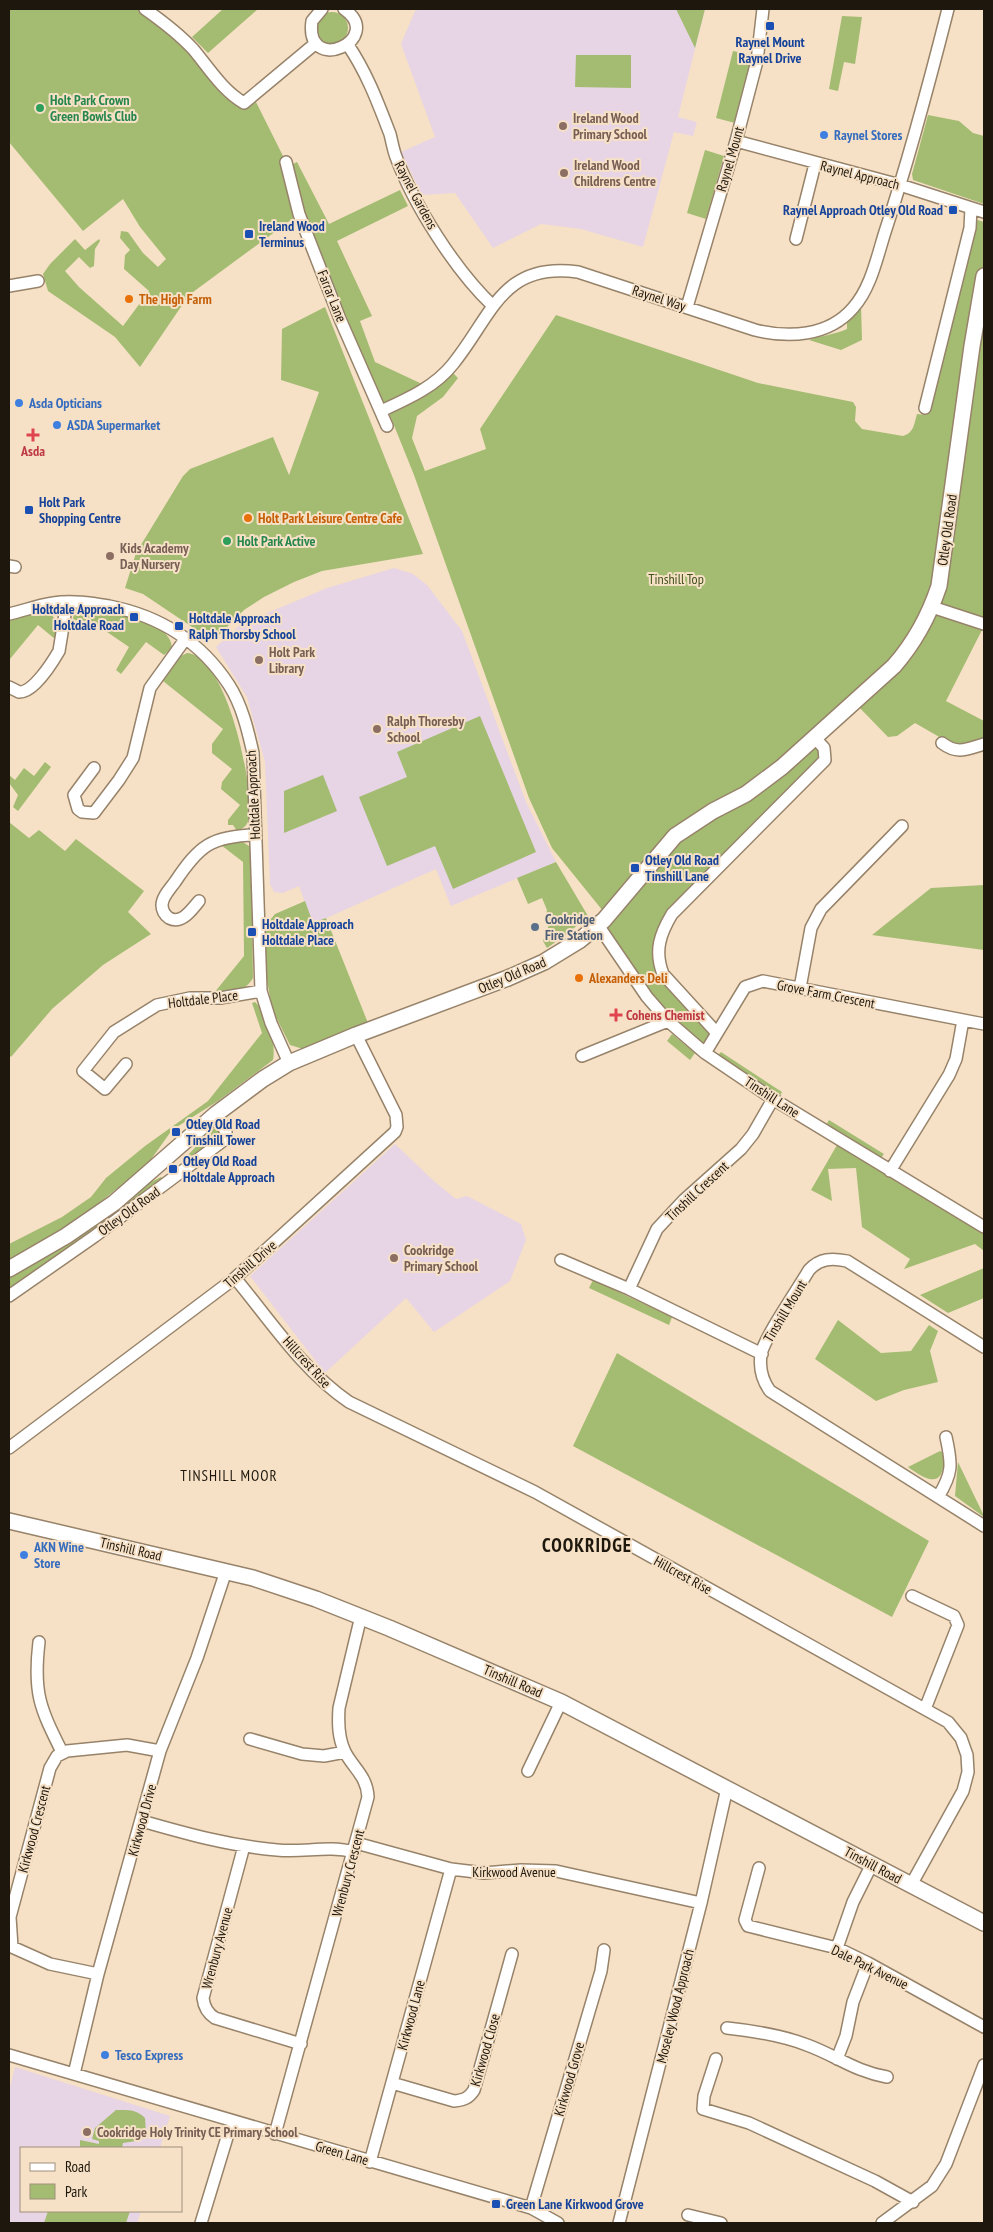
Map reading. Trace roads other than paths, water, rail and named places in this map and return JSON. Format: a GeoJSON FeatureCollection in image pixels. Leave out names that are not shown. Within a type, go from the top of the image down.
{"type":"FeatureCollection","features":[{"type":"Feature","properties":{"kind":"street"},"geometry":{"type":"LineString","coordinates":[[145,9],[168,25],[234,97],[244,103],[316,43]]}},
{"type":"Feature","properties":{"kind":"street"},"geometry":{"type":"LineString","coordinates":[[322,9],[312,21],[312,36],[321,47],[335,50],[348,45],[355,32],[355,25],[349,10]]}},
{"type":"Feature","properties":{"kind":"street","name":"Raynel Mount"},"geometry":{"type":"LineString","coordinates":[[687,307],[736,141],[757,61],[762,9]]}},
{"type":"Feature","properties":{"kind":"street","name":"Raynel Way"},"geometry":{"type":"LineString","coordinates":[[381,411],[411,397],[454,364],[504,292],[527,276],[562,270],[578,272],[774,335],[806,334],[837,321],[852,310],[862,297],[869,281],[900,185],[948,9]]}},
{"type":"Feature","properties":{"kind":"street","name":"Raynel Gardens"},"geometry":{"type":"LineString","coordinates":[[348,45],[369,79],[395,155],[410,188],[438,236],[465,275],[478,292],[493,306]]}},
{"type":"Feature","properties":{"kind":"street","name":"Raynel Approach"},"geometry":{"type":"LineString","coordinates":[[736,141],[900,185],[984,212]]}},
{"type":"Feature","properties":{"kind":"street","name":"Farrar Lane"},"geometry":{"type":"LineString","coordinates":[[286,162],[299,214],[340,318],[387,426]]}},
{"type":"Feature","properties":{"kind":"street"},"geometry":{"type":"LineString","coordinates":[[796,239],[816,164]]}},
{"type":"Feature","properties":{"kind":"street"},"geometry":{"type":"LineString","coordinates":[[925,408],[970,228],[971,208]]}},
{"type":"Feature","properties":{"kind":"street","name":"Otley Old Road"},"geometry":{"type":"LineString","coordinates":[[9,1269],[66,1236],[114,1203],[216,1114],[289,1063],[356,1035],[490,985],[544,962],[580,940],[598,926],[675,836],[712,811],[746,794],[782,768],[894,666],[907,650],[932,607],[939,586],[978,347],[984,276]]}},
{"type":"Feature","properties":{"kind":"street"},"geometry":{"type":"LineString","coordinates":[[9,286],[38,280]]}},
{"type":"Feature","properties":{"kind":"street"},"geometry":{"type":"LineString","coordinates":[[9,687],[19,692],[30,690],[59,651],[67,602]]}},
{"type":"Feature","properties":{"kind":"street","name":"Holtdale Approach"},"geometry":{"type":"LineString","coordinates":[[9,614],[51,603],[67,602],[92,603],[128,610],[163,623],[186,638],[209,658],[229,685],[246,726],[254,761],[255,835],[262,991],[271,1023],[289,1063]]}},
{"type":"Feature","properties":{"kind":"street"},"geometry":{"type":"LineString","coordinates":[[932,607],[984,624]]}},
{"type":"Feature","properties":{"kind":"street"},"geometry":{"type":"LineString","coordinates":[[94,768],[74,795],[78,809],[89,814],[94,813],[120,780],[132,758],[150,688],[186,638]]}},
{"type":"Feature","properties":{"kind":"street"},"geometry":{"type":"LineString","coordinates":[[716,1032],[663,974],[659,964],[659,941],[672,914],[823,762],[826,753],[815,738]]}},
{"type":"Feature","properties":{"kind":"street"},"geometry":{"type":"LineString","coordinates":[[942,743],[950,750],[956,751],[984,744]]}},
{"type":"Feature","properties":{"kind":"street"},"geometry":{"type":"LineString","coordinates":[[800,988],[811,928],[821,909],[902,826]]}},
{"type":"Feature","properties":{"kind":"street"},"geometry":{"type":"LineString","coordinates":[[200,901],[186,916],[174,920],[167,917],[162,906],[163,899],[183,870],[207,844],[233,836],[255,835]]}},
{"type":"Feature","properties":{"kind":"street","name":"Tinshill Lane"},"geometry":{"type":"LineString","coordinates":[[598,926],[647,997],[668,1021],[705,1053],[773,1099],[984,1227]]}},
{"type":"Feature","properties":{"kind":"street","name":"Grove Farm Crescent"},"geometry":{"type":"LineString","coordinates":[[705,1053],[745,987],[749,984],[763,981],[984,1024]]}},
{"type":"Feature","properties":{"kind":"street","name":"Holtdale Place"},"geometry":{"type":"LineString","coordinates":[[126,1064],[105,1089],[83,1071],[114,1032],[141,1013],[157,1005],[190,998],[220,998],[262,991]]}},
{"type":"Feature","properties":{"kind":"street"},"geometry":{"type":"LineString","coordinates":[[890,1171],[949,1075],[956,1059],[962,1020]]}},
{"type":"Feature","properties":{"kind":"street"},"geometry":{"type":"LineString","coordinates":[[582,1056],[668,1021]]}},
{"type":"Feature","properties":{"kind":"street","name":"Tinshill Drive"},"geometry":{"type":"LineString","coordinates":[[9,1448],[235,1278],[395,1132],[397,1127],[396,1115],[356,1035]]}},
{"type":"Feature","properties":{"kind":"street","name":"Tinshill Crescent"},"geometry":{"type":"LineString","coordinates":[[629,1288],[657,1229],[684,1200],[741,1149],[753,1134],[773,1099]]}},
{"type":"Feature","properties":{"kind":"street","name":"Otley Old Road"},"geometry":{"type":"LineString","coordinates":[[9,1296],[95,1236],[224,1140],[226,1132],[216,1114]]}},
{"type":"Feature","properties":{"kind":"street","name":"Tinshill Mount"},"geometry":{"type":"LineString","coordinates":[[984,1347],[847,1261],[831,1259],[814,1264],[809,1270],[764,1346],[761,1374],[770,1391],[984,1526]]}},
{"type":"Feature","properties":{"kind":"street"},"geometry":{"type":"LineString","coordinates":[[561,1260],[629,1288],[762,1354]]}},
{"type":"Feature","properties":{"kind":"street","name":"Hillcrest Rise"},"geometry":{"type":"LineString","coordinates":[[235,1278],[312,1371],[349,1402],[535,1492],[948,1722],[961,1738],[967,1754],[968,1772],[963,1791],[911,1885]]}},
{"type":"Feature","properties":{"kind":"street"},"geometry":{"type":"LineString","coordinates":[[938,1497],[948,1482],[951,1473],[946,1437]]}},
{"type":"Feature","properties":{"kind":"street","name":"Tinshill Road"},"geometry":{"type":"LineString","coordinates":[[9,1521],[226,1571],[316,1599],[361,1616],[561,1702],[911,1885],[982,1918]]}},
{"type":"Feature","properties":{"kind":"street","name":"Kirkwood Drive"},"geometry":{"type":"LineString","coordinates":[[74,2074],[98,1974],[160,1751],[197,1658],[226,1571]]}},
{"type":"Feature","properties":{"kind":"street"},"geometry":{"type":"LineString","coordinates":[[912,1596],[954,1616],[958,1625],[925,1709]]}},
{"type":"Feature","properties":{"kind":"street","name":"Wrenbury Crescent"},"geometry":{"type":"LineString","coordinates":[[275,2134],[368,1796],[368,1788],[359,1771],[345,1752],[340,1740],[338,1723],[339,1708],[361,1616]]}},
{"type":"Feature","properties":{"kind":"street"},"geometry":{"type":"LineString","coordinates":[[39,1642],[36,1688],[48,1724],[62,1752],[127,1746],[160,1751]]}},
{"type":"Feature","properties":{"kind":"street"},"geometry":{"type":"LineString","coordinates":[[528,1771],[561,1702]]}},
{"type":"Feature","properties":{"kind":"street"},"geometry":{"type":"LineString","coordinates":[[250,1739],[302,1754],[324,1756],[345,1752]]}},
{"type":"Feature","properties":{"kind":"street","name":"Kirkwood Crescent"},"geometry":{"type":"LineString","coordinates":[[62,1752],[57,1756],[50,1768],[10,1917],[12,1947],[50,1964],[98,1974]]}},
{"type":"Feature","properties":{"kind":"street","name":"Moseley Wood Approach"},"geometry":{"type":"LineString","coordinates":[[619,2223],[701,1903],[727,1788]]}},
{"type":"Feature","properties":{"kind":"street","name":"Kirkwood Avenue"},"geometry":{"type":"LineString","coordinates":[[142,1821],[218,1842],[279,1851],[355,1847],[451,1869],[484,1872],[556,1871],[701,1903]]}},
{"type":"Feature","properties":{"kind":"street","name":"Wrenbury Avenue"},"geometry":{"type":"LineString","coordinates":[[244,1846],[203,1998],[204,2004],[210,2015],[215,2018],[301,2044]]}},
{"type":"Feature","properties":{"kind":"street"},"geometry":{"type":"LineString","coordinates":[[837,1948],[852,1902],[872,1864]]}},
{"type":"Feature","properties":{"kind":"street","name":"Dale Park Avenue"},"geometry":{"type":"LineString","coordinates":[[759,1868],[745,1920],[748,1926],[837,1948],[868,1963],[984,2028]]}},
{"type":"Feature","properties":{"kind":"street","name":"Kirkwood Lane"},"geometry":{"type":"LineString","coordinates":[[370,2162],[451,1869]]}},
{"type":"Feature","properties":{"kind":"street","name":"Kirkwood Grove"},"geometry":{"type":"LineString","coordinates":[[531,2208],[601,1971],[604,1950]]}},
{"type":"Feature","properties":{"kind":"street","name":"Kirkwood Close"},"geometry":{"type":"LineString","coordinates":[[392,2083],[454,2101],[463,2100],[470,2096],[474,2090],[512,1954]]}},
{"type":"Feature","properties":{"kind":"street"},"geometry":{"type":"LineString","coordinates":[[837,2059],[846,2036],[853,2002],[868,1963]]}},
{"type":"Feature","properties":{"kind":"street"},"geometry":{"type":"LineString","coordinates":[[727,2028],[768,2033],[791,2039],[861,2071],[887,2077]]}},
{"type":"Feature","properties":{"kind":"street","name":"Green Lane"},"geometry":{"type":"LineString","coordinates":[[9,2055],[531,2208],[558,2223]]}},
{"type":"Feature","properties":{"kind":"street"},"geometry":{"type":"LineString","coordinates":[[716,2059],[704,2096],[703,2109],[749,2123],[875,2181],[913,2202]]}},
{"type":"Feature","properties":{"kind":"street"},"geometry":{"type":"LineString","coordinates":[[882,2223],[913,2202],[932,2186],[946,2164],[984,2065]]}},
{"type":"Feature","properties":{"kind":"street"},"geometry":{"type":"LineString","coordinates":[[201,2223],[232,2121]]}},
{"type":"Feature","properties":{"kind":"street"},"geometry":{"type":"LineString","coordinates":[[688,2215],[721,2223]]}},
{"type":"Feature","properties":{"kind":"place","name":"Raynel Mount Raynel Drive"},"geometry":{"type":"Point","coordinates":[770,26]}},
{"type":"Feature","properties":{"kind":"place","name":"Holt Park Crown Green Bowls Club"},"geometry":{"type":"Point","coordinates":[40,108]}},
{"type":"Feature","properties":{"kind":"place","name":"Ireland Wood Primary School"},"geometry":{"type":"Point","coordinates":[563,126]}},
{"type":"Feature","properties":{"kind":"place","name":"Raynel Stores"},"geometry":{"type":"Point","coordinates":[824,135]}},
{"type":"Feature","properties":{"kind":"place","name":"Ireland Wood Childrens Centre"},"geometry":{"type":"Point","coordinates":[564,173]}},
{"type":"Feature","properties":{"kind":"place","name":"Raynel Approach Otley Old Road"},"geometry":{"type":"Point","coordinates":[953,210]}},
{"type":"Feature","properties":{"kind":"place","name":"Ireland Wood Terminus"},"geometry":{"type":"Point","coordinates":[249,234]}},
{"type":"Feature","properties":{"kind":"place","name":"The High Farm"},"geometry":{"type":"Point","coordinates":[129,299]}},
{"type":"Feature","properties":{"kind":"place","name":"Asda Opticians"},"geometry":{"type":"Point","coordinates":[19,403]}},
{"type":"Feature","properties":{"kind":"place","name":"ASDA Supermarket"},"geometry":{"type":"Point","coordinates":[57,425]}},
{"type":"Feature","properties":{"kind":"place","name":"Asda"},"geometry":{"type":"Point","coordinates":[33,435]}},
{"type":"Feature","properties":{"kind":"place","name":"Holt Park Shopping Centre"},"geometry":{"type":"Point","coordinates":[29,510]}},
{"type":"Feature","properties":{"kind":"place","name":"Holt Park Leisure Centre Cafe"},"geometry":{"type":"Point","coordinates":[248,518]}},
{"type":"Feature","properties":{"kind":"place","name":"Holt Park Active"},"geometry":{"type":"Point","coordinates":[227,541]}},
{"type":"Feature","properties":{"kind":"place","name":"Kids Academy Day Nursery"},"geometry":{"type":"Point","coordinates":[110,556]}},
{"type":"Feature","properties":{"kind":"place","name":"Holtdale Approach Holtdale Road"},"geometry":{"type":"Point","coordinates":[134,617]}},
{"type":"Feature","properties":{"kind":"place","name":"Holtdale Approach Ralph Thorsby School"},"geometry":{"type":"Point","coordinates":[179,626]}},
{"type":"Feature","properties":{"kind":"place","name":"Holt Park Library"},"geometry":{"type":"Point","coordinates":[259,660]}},
{"type":"Feature","properties":{"kind":"place","name":"Ralph Thoresby School"},"geometry":{"type":"Point","coordinates":[377,729]}},
{"type":"Feature","properties":{"kind":"place","name":"Otley Old Road Tinshill Lane"},"geometry":{"type":"Point","coordinates":[635,868]}},
{"type":"Feature","properties":{"kind":"place","name":"Cookridge Fire Station"},"geometry":{"type":"Point","coordinates":[535,927]}},
{"type":"Feature","properties":{"kind":"place","name":"Holtdale Approach Holtdale Place"},"geometry":{"type":"Point","coordinates":[252,932]}},
{"type":"Feature","properties":{"kind":"place","name":"Alexanders Deli"},"geometry":{"type":"Point","coordinates":[579,978]}},
{"type":"Feature","properties":{"kind":"place","name":"Cohens Chemist"},"geometry":{"type":"Point","coordinates":[616,1015]}},
{"type":"Feature","properties":{"kind":"place","name":"Otley Old Road Tinshill Tower"},"geometry":{"type":"Point","coordinates":[176,1132]}},
{"type":"Feature","properties":{"kind":"place","name":"Otley Old Road Holtdale Approach"},"geometry":{"type":"Point","coordinates":[173,1169]}},
{"type":"Feature","properties":{"kind":"place","name":"Cookridge Primary School"},"geometry":{"type":"Point","coordinates":[394,1258]}},
{"type":"Feature","properties":{"kind":"place","name":"AKN Wine Store"},"geometry":{"type":"Point","coordinates":[24,1555]}},
{"type":"Feature","properties":{"kind":"place","name":"Tesco Express"},"geometry":{"type":"Point","coordinates":[105,2055]}},
{"type":"Feature","properties":{"kind":"place","name":"Cookridge Holy Trinity CE Primary School"},"geometry":{"type":"Point","coordinates":[87,2132]}},
{"type":"Feature","properties":{"kind":"place","name":"Green Lane Kirkwood Grove"},"geometry":{"type":"Point","coordinates":[496,2204]}},
{"type":"Feature","properties":{"kind":"district","name":"TINSHILL MOOR"},"geometry":{"type":"Point","coordinates":[229,1475]}},
{"type":"Feature","properties":{"kind":"district","name":"COOKRIDGE"},"geometry":{"type":"Point","coordinates":[587,1545]}},
{"type":"Feature","properties":{"kind":"park label","name":"Tinshill Top"},"geometry":{"type":"Point","coordinates":[676,579]}}]}
